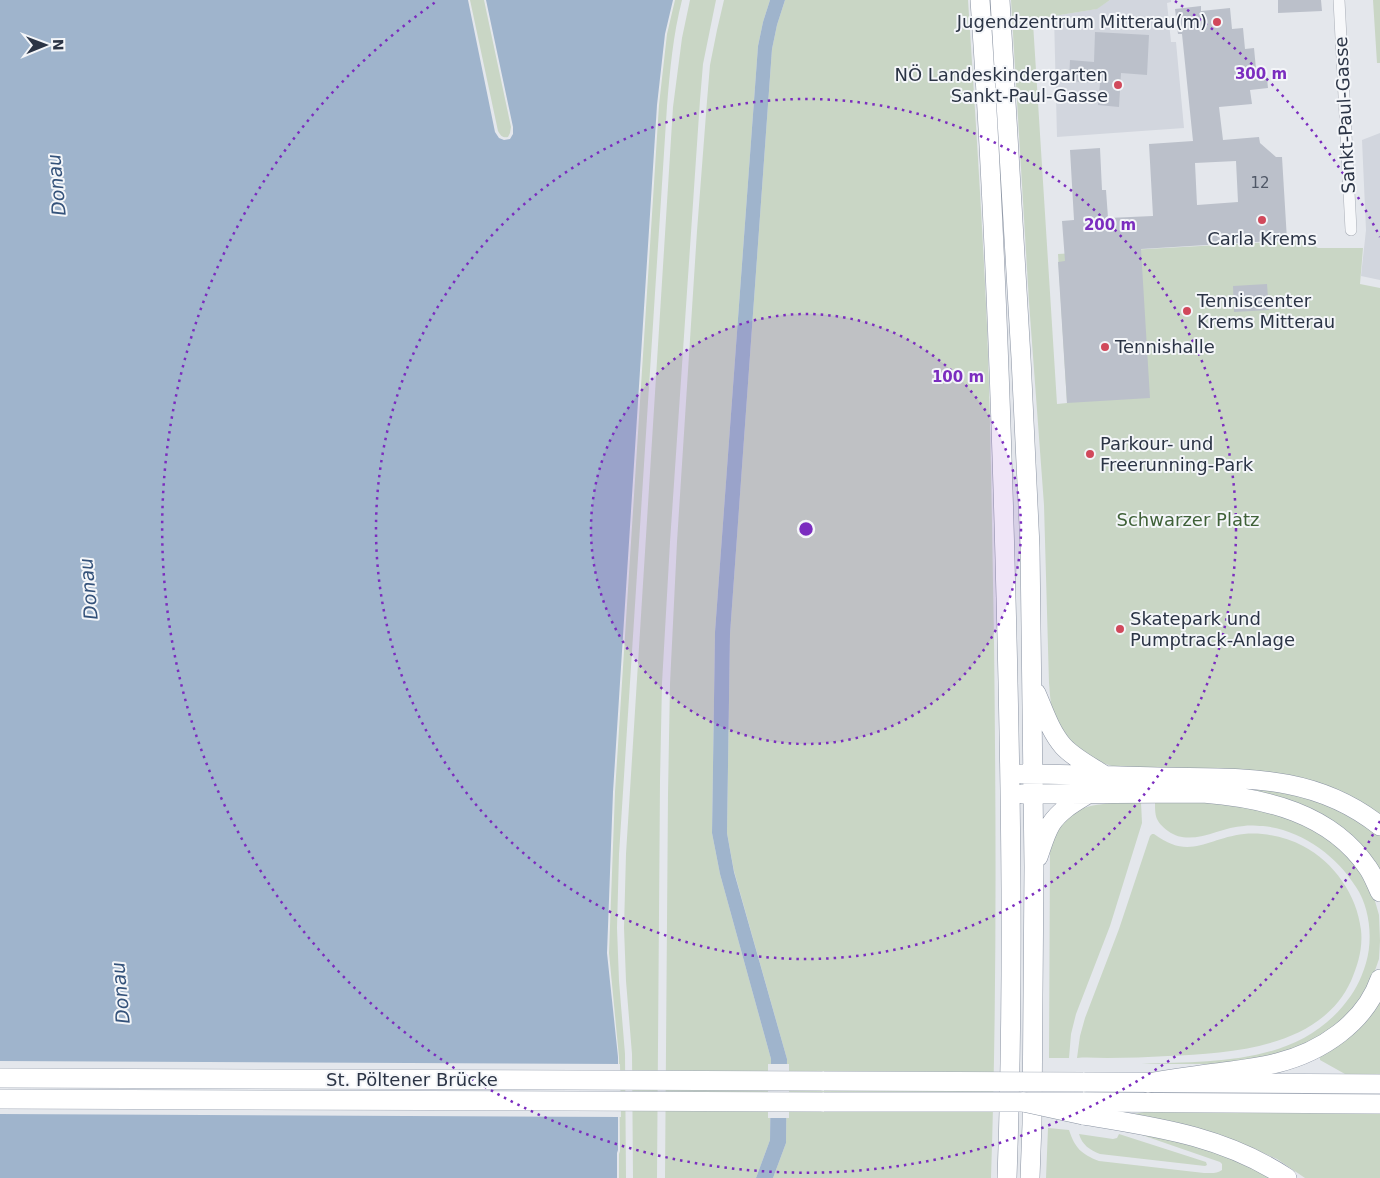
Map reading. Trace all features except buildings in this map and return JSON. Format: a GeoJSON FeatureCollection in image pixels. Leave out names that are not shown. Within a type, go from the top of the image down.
{"type":"FeatureCollection","features":[{"type":"Feature","properties":{"kind":"main road"},"geometry":{"type":"LineString","coordinates":[[980,0],[999,327],[1010,774],[1010,1037],[1007,1178]]}},
{"type":"Feature","properties":{"kind":"main road"},"geometry":{"type":"LineString","coordinates":[[1000,0],[1011,167],[1030,547],[1034,867],[1030,1178]]}},
{"type":"Feature","properties":{"kind":"main road"},"geometry":{"type":"LineString","coordinates":[[1032,683],[1049,724],[1063,746],[1080,760],[1105,776]]}},
{"type":"Feature","properties":{"kind":"main road"},"geometry":{"type":"LineString","coordinates":[[1010,774],[1266,780],[1296,785],[1337,800],[1380,826]]}},
{"type":"Feature","properties":{"kind":"main road"},"geometry":{"type":"LineString","coordinates":[[1010,794],[1203,793],[1249,798],[1285,808],[1324,826],[1354,850],[1369,869],[1380,892]]}},
{"type":"Feature","properties":{"kind":"main road"},"geometry":{"type":"LineString","coordinates":[[1034,867],[1052,822],[1061,812],[1088,794]]}},
{"type":"Feature","properties":{"kind":"main road"},"geometry":{"type":"LineString","coordinates":[[1148,1082],[1278,1063],[1322,1046],[1348,1027],[1359,1015],[1370,1001],[1380,979]]}},
{"type":"Feature","properties":{"kind":"main road","name":"St. Pöltener Brücke"},"geometry":{"type":"LineString","coordinates":[[0,1078],[1148,1082]]}},
{"type":"Feature","properties":{"kind":"main road"},"geometry":{"type":"LineString","coordinates":[[1148,1082],[1380,1084]]}},
{"type":"Feature","properties":{"kind":"main road","name":"St. Pöltener Brücke"},"geometry":{"type":"LineString","coordinates":[[0,1099],[1023,1102],[1083,1109]]}},
{"type":"Feature","properties":{"kind":"main road"},"geometry":{"type":"LineString","coordinates":[[1083,1109],[1380,1104]]}},
{"type":"Feature","properties":{"kind":"main road"},"geometry":{"type":"LineString","coordinates":[[1083,1109],[1210,1141],[1240,1152],[1287,1178]]}},
{"type":"Feature","properties":{"kind":"street","name":"Sankt-Paul-Gasse"},"geometry":{"type":"LineString","coordinates":[[1339,0],[1351,230]]}},
{"type":"Feature","properties":{"kind":"shaded area","name":"NÖ Landeskindergarten Sankt-Paul-Gasse"},"geometry":{"type":"Polygon","coordinates":[[[1110,0],[1171,0],[1171,2],[1167,3],[1171,42],[1176,42],[1184,128],[1057,137],[1054,16],[1096,9],[1110,0]]]}},
{"type":"Feature","properties":{"kind":"shaded area"},"geometry":{"type":"Polygon","coordinates":[[[1380,133],[1380,280],[1361,276],[1366,230],[1362,140],[1380,133]]]}},
{"type":"Feature","properties":{"kind":"green space"},"geometry":{"type":"Polygon","coordinates":[[[470,0],[484,0],[511,127],[508,137],[502,136],[498,131],[470,0]]]}},
{"type":"Feature","properties":{"kind":"green space"},"geometry":{"type":"Polygon","coordinates":[[[675,0],[682,0],[674,39],[667,106],[619,854],[617,928],[625,1054],[626,1178],[619,1178],[619,1057],[609,953],[615,792],[659,105],[667,34],[675,0]]]}},
{"type":"Feature","properties":{"kind":"green space"},"geometry":{"type":"Polygon","coordinates":[[[690,0],[716,0],[703,64],[700,100],[662,683],[657,1178],[633,1178],[632,1054],[624,928],[626,854],[673,107],[682,38],[690,0]]]}},
{"type":"Feature","properties":{"kind":"green space"},"geometry":{"type":"Polygon","coordinates":[[[724,0],[770,0],[758,46],[715,632],[712,833],[720,874],[771,1059],[770,1140],[756,1178],[665,1178],[670,684],[677,542],[697,231],[710,65],[724,0]]]}},
{"type":"Feature","properties":{"kind":"green space"},"geometry":{"type":"Polygon","coordinates":[[[785,0],[968,0],[987,325],[991,482],[996,908],[991,1178],[773,1178],[786,1143],[787,1059],[734,871],[727,833],[730,634],[772,49],[785,0]]]}},
{"type":"Feature","properties":{"kind":"green space","name":"Schwarzer Platz"},"geometry":{"type":"Polygon","coordinates":[[[1011,0],[1110,0],[1097,9],[1054,16],[1033,23],[1057,404],[1067,403],[1058,254],[1306,240],[1318,248],[1363,248],[1360,284],[1380,288],[1380,817],[1357,801],[1119,768],[1093,759],[1079,749],[1067,736],[1055,716],[1049,683],[1044,505],[1029,302],[1011,0]]]}},
{"type":"Feature","properties":{"kind":"green space"},"geometry":{"type":"Polygon","coordinates":[[[1373,0],[1380,0],[1380,63],[1377,63],[1373,0]]]}},
{"type":"Feature","properties":{"kind":"green space"},"geometry":{"type":"Polygon","coordinates":[[[1049,783],[1243,785],[1326,802],[1380,834],[1380,875],[1308,809],[1051,785],[1049,783]]]}},
{"type":"Feature","properties":{"kind":"green space"},"geometry":{"type":"Polygon","coordinates":[[[1155,801],[1230,803],[1303,822],[1349,854],[1373,894],[1379,915],[1379,959],[1372,979],[1350,1014],[1318,1040],[1277,1056],[1221,1064],[1142,1064],[1223,1060],[1250,1056],[1301,1040],[1323,1025],[1351,996],[1364,969],[1370,934],[1367,914],[1361,895],[1348,875],[1316,846],[1291,833],[1263,826],[1234,827],[1196,837],[1186,838],[1177,836],[1168,831],[1158,821],[1155,801]]]}},
{"type":"Feature","properties":{"kind":"green space"},"geometry":{"type":"Polygon","coordinates":[[[1141,802],[1142,823],[1110,926],[1076,1014],[1071,1034],[1069,1058],[1049,1058],[1050,853],[1053,837],[1060,823],[1073,812],[1089,806],[1141,802]]]}},
{"type":"Feature","properties":{"kind":"green space"},"geometry":{"type":"Polygon","coordinates":[[[1152,834],[1178,846],[1189,847],[1244,834],[1267,835],[1282,838],[1303,846],[1325,861],[1334,870],[1349,892],[1355,904],[1361,930],[1361,950],[1356,969],[1337,1003],[1318,1021],[1296,1033],[1246,1049],[1193,1055],[1077,1058],[1085,1018],[1152,834]]]}},
{"type":"Feature","properties":{"kind":"green space"},"geometry":{"type":"Polygon","coordinates":[[[1380,998],[1380,1074],[1345,1074],[1320,1060],[1320,1056],[1346,1040],[1361,1025],[1380,998]]]}},
{"type":"Feature","properties":{"kind":"green space"},"geometry":{"type":"Polygon","coordinates":[[[1144,1112],[1380,1112],[1380,1178],[1305,1178],[1277,1159],[1243,1144],[1133,1114],[1144,1112]]]}},
{"type":"Feature","properties":{"kind":"green space"},"geometry":{"type":"Polygon","coordinates":[[[1048,1128],[1069,1130],[1080,1150],[1099,1161],[1204,1173],[1216,1173],[1222,1170],[1220,1162],[1139,1134],[1173,1137],[1237,1160],[1271,1178],[1046,1178],[1048,1128]]]}},
{"type":"Feature","properties":{"kind":"green space"},"geometry":{"type":"Polygon","coordinates":[[[1079,1134],[1113,1139],[1117,1138],[1119,1134],[1206,1162],[1207,1165],[1100,1154],[1087,1147],[1079,1134]]]}},
{"type":"Feature","properties":{"kind":"water","name":"Donau"},"geometry":{"type":"Polygon","coordinates":[[[0,0],[468,0],[495,132],[499,138],[504,140],[510,139],[513,134],[513,127],[486,0],[673,0],[665,34],[657,105],[613,792],[607,953],[618,1057],[617,1178],[0,1178],[0,0]]]}},
{"type":"Feature","properties":{"kind":"water"},"geometry":{"type":"Polygon","coordinates":[[[770,0],[785,0],[772,49],[730,634],[727,833],[734,872],[787,1059],[786,1143],[773,1178],[756,1178],[770,1140],[771,1059],[720,874],[712,833],[715,632],[758,46],[770,0]]]}},
{"type":"Feature","properties":{"kind":"pier"},"geometry":{"type":"Polygon","coordinates":[[[0,1061],[620,1064],[621,1117],[0,1114],[0,1061]]]}},
{"type":"Feature","properties":{"kind":"pier"},"geometry":{"type":"Polygon","coordinates":[[[768,1064],[789,1064],[789,1118],[768,1118],[768,1064]]]}},
{"type":"Feature","properties":{"kind":"place","name":"Jugendzentrum Mitterau(m)"},"geometry":{"type":"Point","coordinates":[1217,22]}},
{"type":"Feature","properties":{"kind":"place","name":"NÖ Landeskindergarten Sankt-Paul-Gasse"},"geometry":{"type":"Point","coordinates":[1118,85]}},
{"type":"Feature","properties":{"kind":"place","name":"Carla Krems"},"geometry":{"type":"Point","coordinates":[1262,220]}},
{"type":"Feature","properties":{"kind":"place","name":"Tenniscenter Krems Mitterau"},"geometry":{"type":"Point","coordinates":[1187,311]}},
{"type":"Feature","properties":{"kind":"place","name":"Tennishalle"},"geometry":{"type":"Point","coordinates":[1105,347]}},
{"type":"Feature","properties":{"kind":"place","name":"Parkour- und Freerunning-Park"},"geometry":{"type":"Point","coordinates":[1090,454]}},
{"type":"Feature","properties":{"kind":"place","name":"Skatepark und Pumptrack-Anlage"},"geometry":{"type":"Point","coordinates":[1120,629]}}]}
